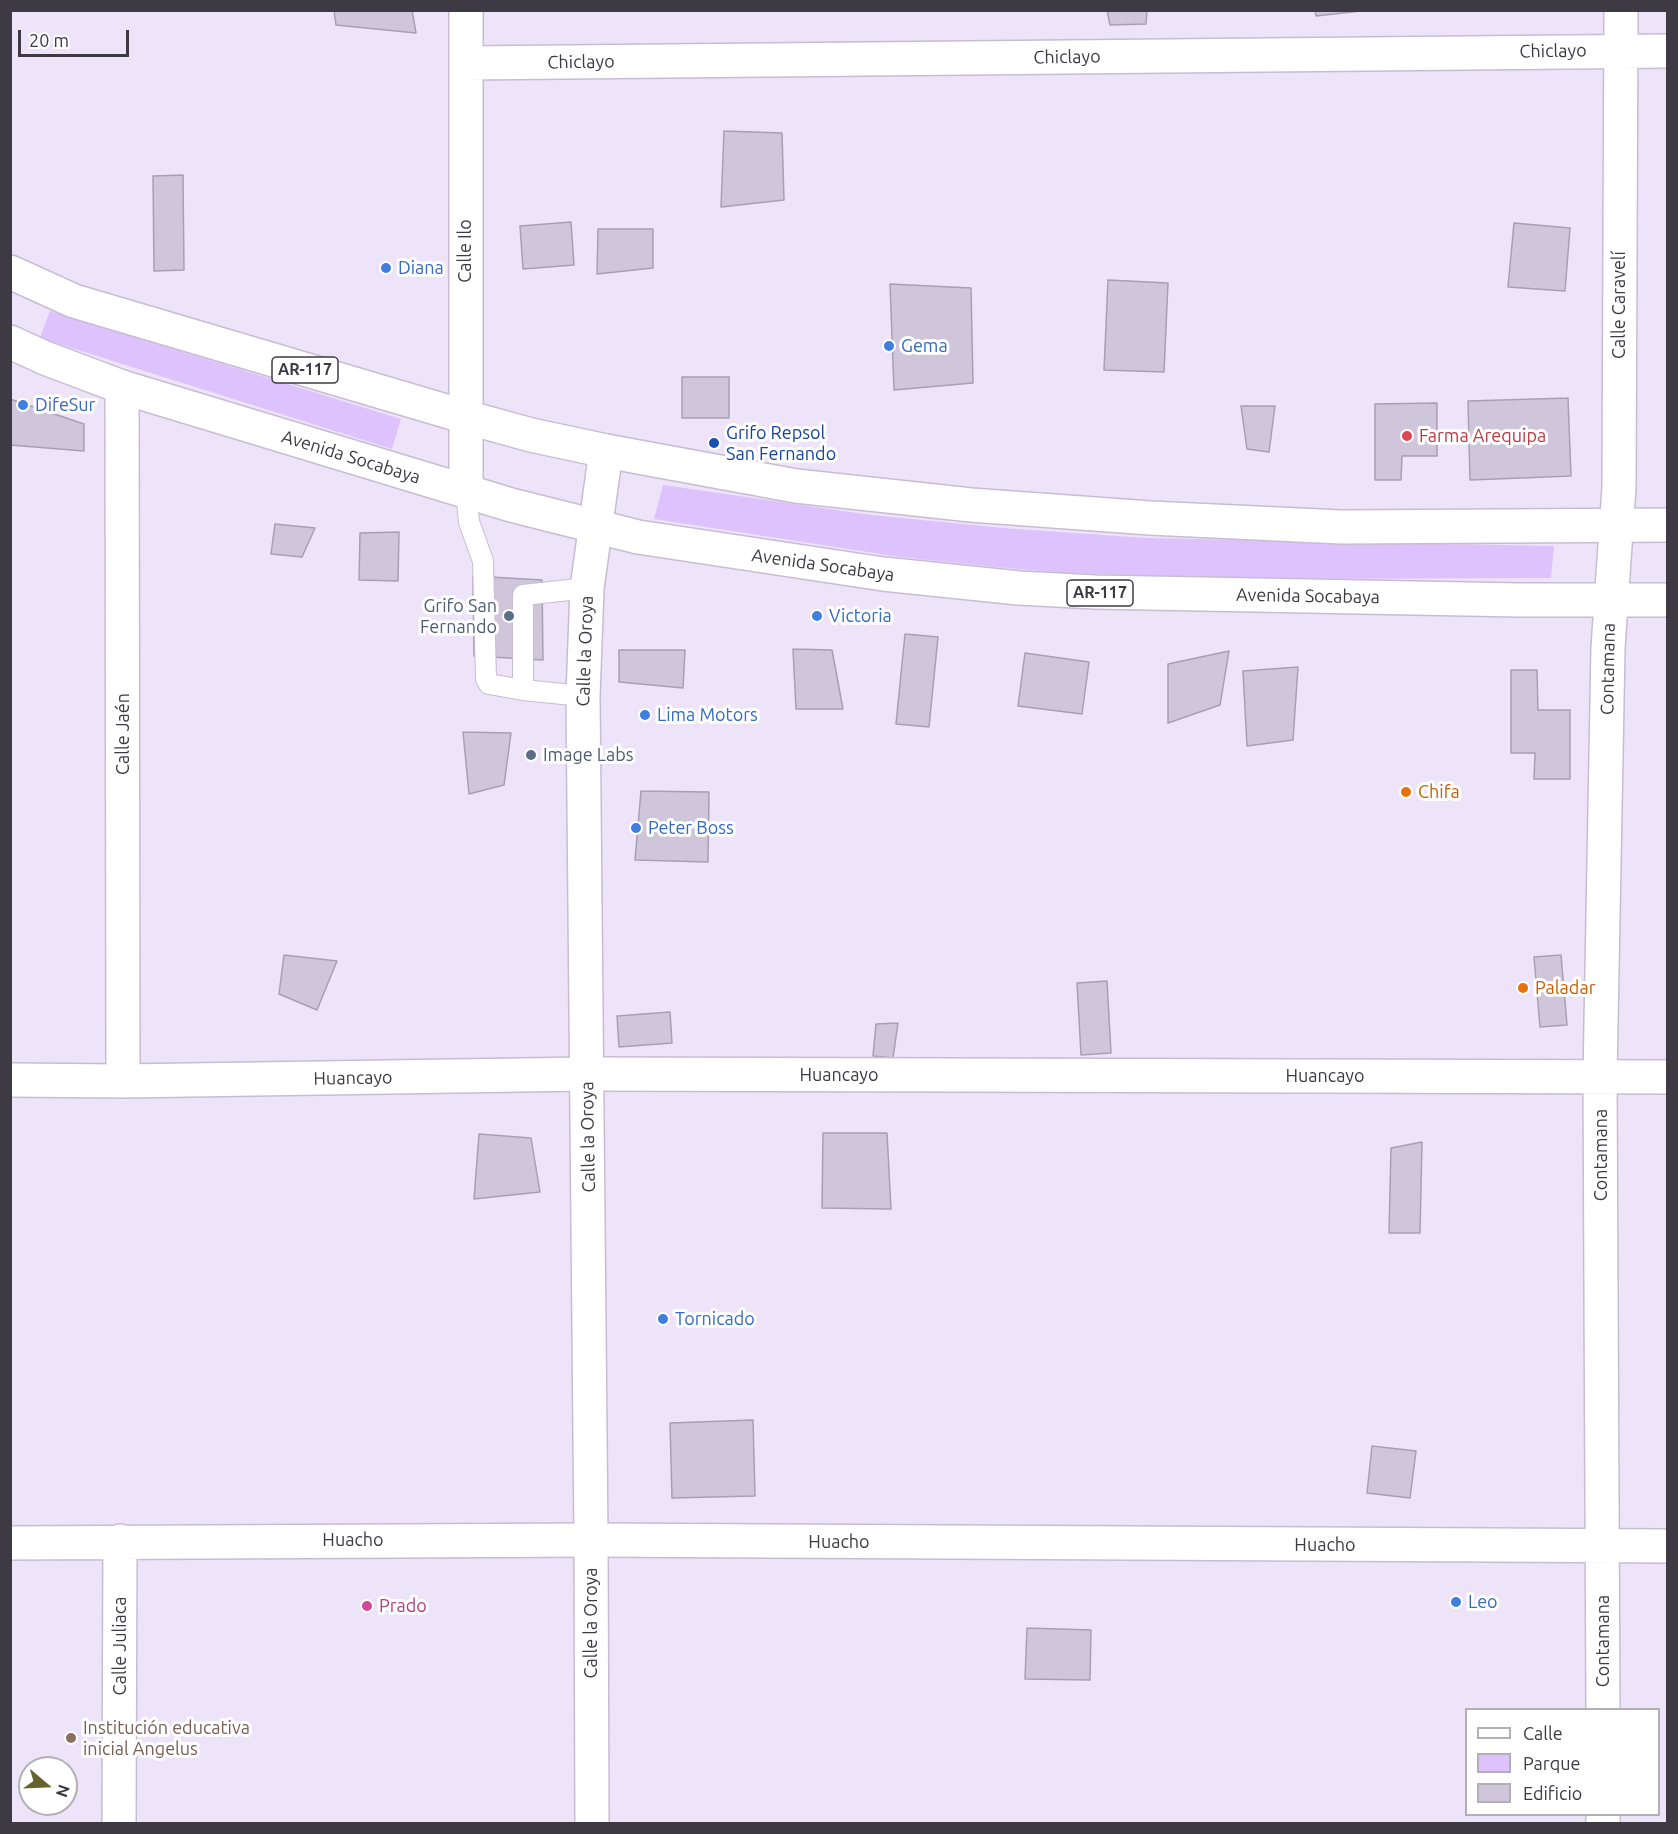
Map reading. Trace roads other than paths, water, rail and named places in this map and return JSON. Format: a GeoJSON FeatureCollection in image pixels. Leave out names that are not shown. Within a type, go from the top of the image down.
{"type":"FeatureCollection","features":[{"type":"Feature","properties":{"kind":"street","name":"Calle Ilo"},"geometry":{"type":"LineString","coordinates":[[466,10],[466,491]]}},
{"type":"Feature","properties":{"kind":"street","name":"Calle Caravelí"},"geometry":{"type":"LineString","coordinates":[[1611,600],[1619,487],[1621,10]]}},
{"type":"Feature","properties":{"kind":"street","name":"Chiclayo"},"geometry":{"type":"LineString","coordinates":[[466,63],[1668,51]]}},
{"type":"Feature","properties":{"kind":"street","name":"AR-117"},"geometry":{"type":"LineString","coordinates":[[10,272],[74,301],[531,435],[796,486],[971,504],[1150,518],[1341,527],[1668,525]]}},
{"type":"Feature","properties":{"kind":"street","name":"Avenida Socabaya"},"geometry":{"type":"LineString","coordinates":[[10,342],[122,387],[511,505],[638,537],[883,574],[1019,588],[1095,592],[1668,600]]}},
{"type":"Feature","properties":{"kind":"street","name":"Calle Jaén"},"geometry":{"type":"LineString","coordinates":[[122,387],[123,1081]]}},
{"type":"Feature","properties":{"kind":"street","name":"Calle la Oroya"},"geometry":{"type":"LineString","coordinates":[[592,1824],[583,696],[587,588],[606,451]]}},
{"type":"Feature","properties":{"kind":"street","name":"Contamana"},"geometry":{"type":"LineString","coordinates":[[1603,1708],[1600,1077],[1611,600]]}},
{"type":"Feature","properties":{"kind":"street","name":"Huancayo"},"geometry":{"type":"LineString","coordinates":[[10,1080],[123,1081],[587,1074],[1668,1077]]}},
{"type":"Feature","properties":{"kind":"street","name":"Huacho"},"geometry":{"type":"LineString","coordinates":[[10,1543],[591,1540],[1668,1546]]}},
{"type":"Feature","properties":{"kind":"street","name":"Calle Juliaca"},"geometry":{"type":"LineString","coordinates":[[120,1541],[120,1824]]}},
{"type":"Feature","properties":{"kind":"lane"},"geometry":{"type":"LineString","coordinates":[[466,491],[469,522],[483,561],[486,679],[489,684],[523,690],[583,696]]}},
{"type":"Feature","properties":{"kind":"lane"},"geometry":{"type":"LineString","coordinates":[[523,690],[523,595],[587,588]]}},
{"type":"Feature","properties":{"kind":"place","name":"Diana"},"geometry":{"type":"Point","coordinates":[386,268]}},
{"type":"Feature","properties":{"kind":"place","name":"Gema"},"geometry":{"type":"Point","coordinates":[889,346]}},
{"type":"Feature","properties":{"kind":"place","name":"DifeSur"},"geometry":{"type":"Point","coordinates":[23,405]}},
{"type":"Feature","properties":{"kind":"place","name":"Farma Arequipa"},"geometry":{"type":"Point","coordinates":[1407,436]}},
{"type":"Feature","properties":{"kind":"place","name":"Grifo Repsol San Fernando"},"geometry":{"type":"Point","coordinates":[714,443]}},
{"type":"Feature","properties":{"kind":"place","name":"Grifo San Fernando"},"geometry":{"type":"Point","coordinates":[509,616]}},
{"type":"Feature","properties":{"kind":"place","name":"Victoria"},"geometry":{"type":"Point","coordinates":[817,616]}},
{"type":"Feature","properties":{"kind":"place","name":"Lima Motors"},"geometry":{"type":"Point","coordinates":[645,715]}},
{"type":"Feature","properties":{"kind":"place","name":"Image Labs"},"geometry":{"type":"Point","coordinates":[531,755]}},
{"type":"Feature","properties":{"kind":"place","name":"Chifa"},"geometry":{"type":"Point","coordinates":[1406,792]}},
{"type":"Feature","properties":{"kind":"place","name":"Peter Boss"},"geometry":{"type":"Point","coordinates":[636,828]}},
{"type":"Feature","properties":{"kind":"place","name":"Paladar"},"geometry":{"type":"Point","coordinates":[1523,988]}},
{"type":"Feature","properties":{"kind":"place","name":"Tornicado"},"geometry":{"type":"Point","coordinates":[663,1319]}},
{"type":"Feature","properties":{"kind":"place","name":"Leo"},"geometry":{"type":"Point","coordinates":[1456,1602]}},
{"type":"Feature","properties":{"kind":"place","name":"Prado"},"geometry":{"type":"Point","coordinates":[367,1606]}},
{"type":"Feature","properties":{"kind":"place","name":"Institución educativa inicial Angelus"},"geometry":{"type":"Point","coordinates":[71,1738]}}]}
